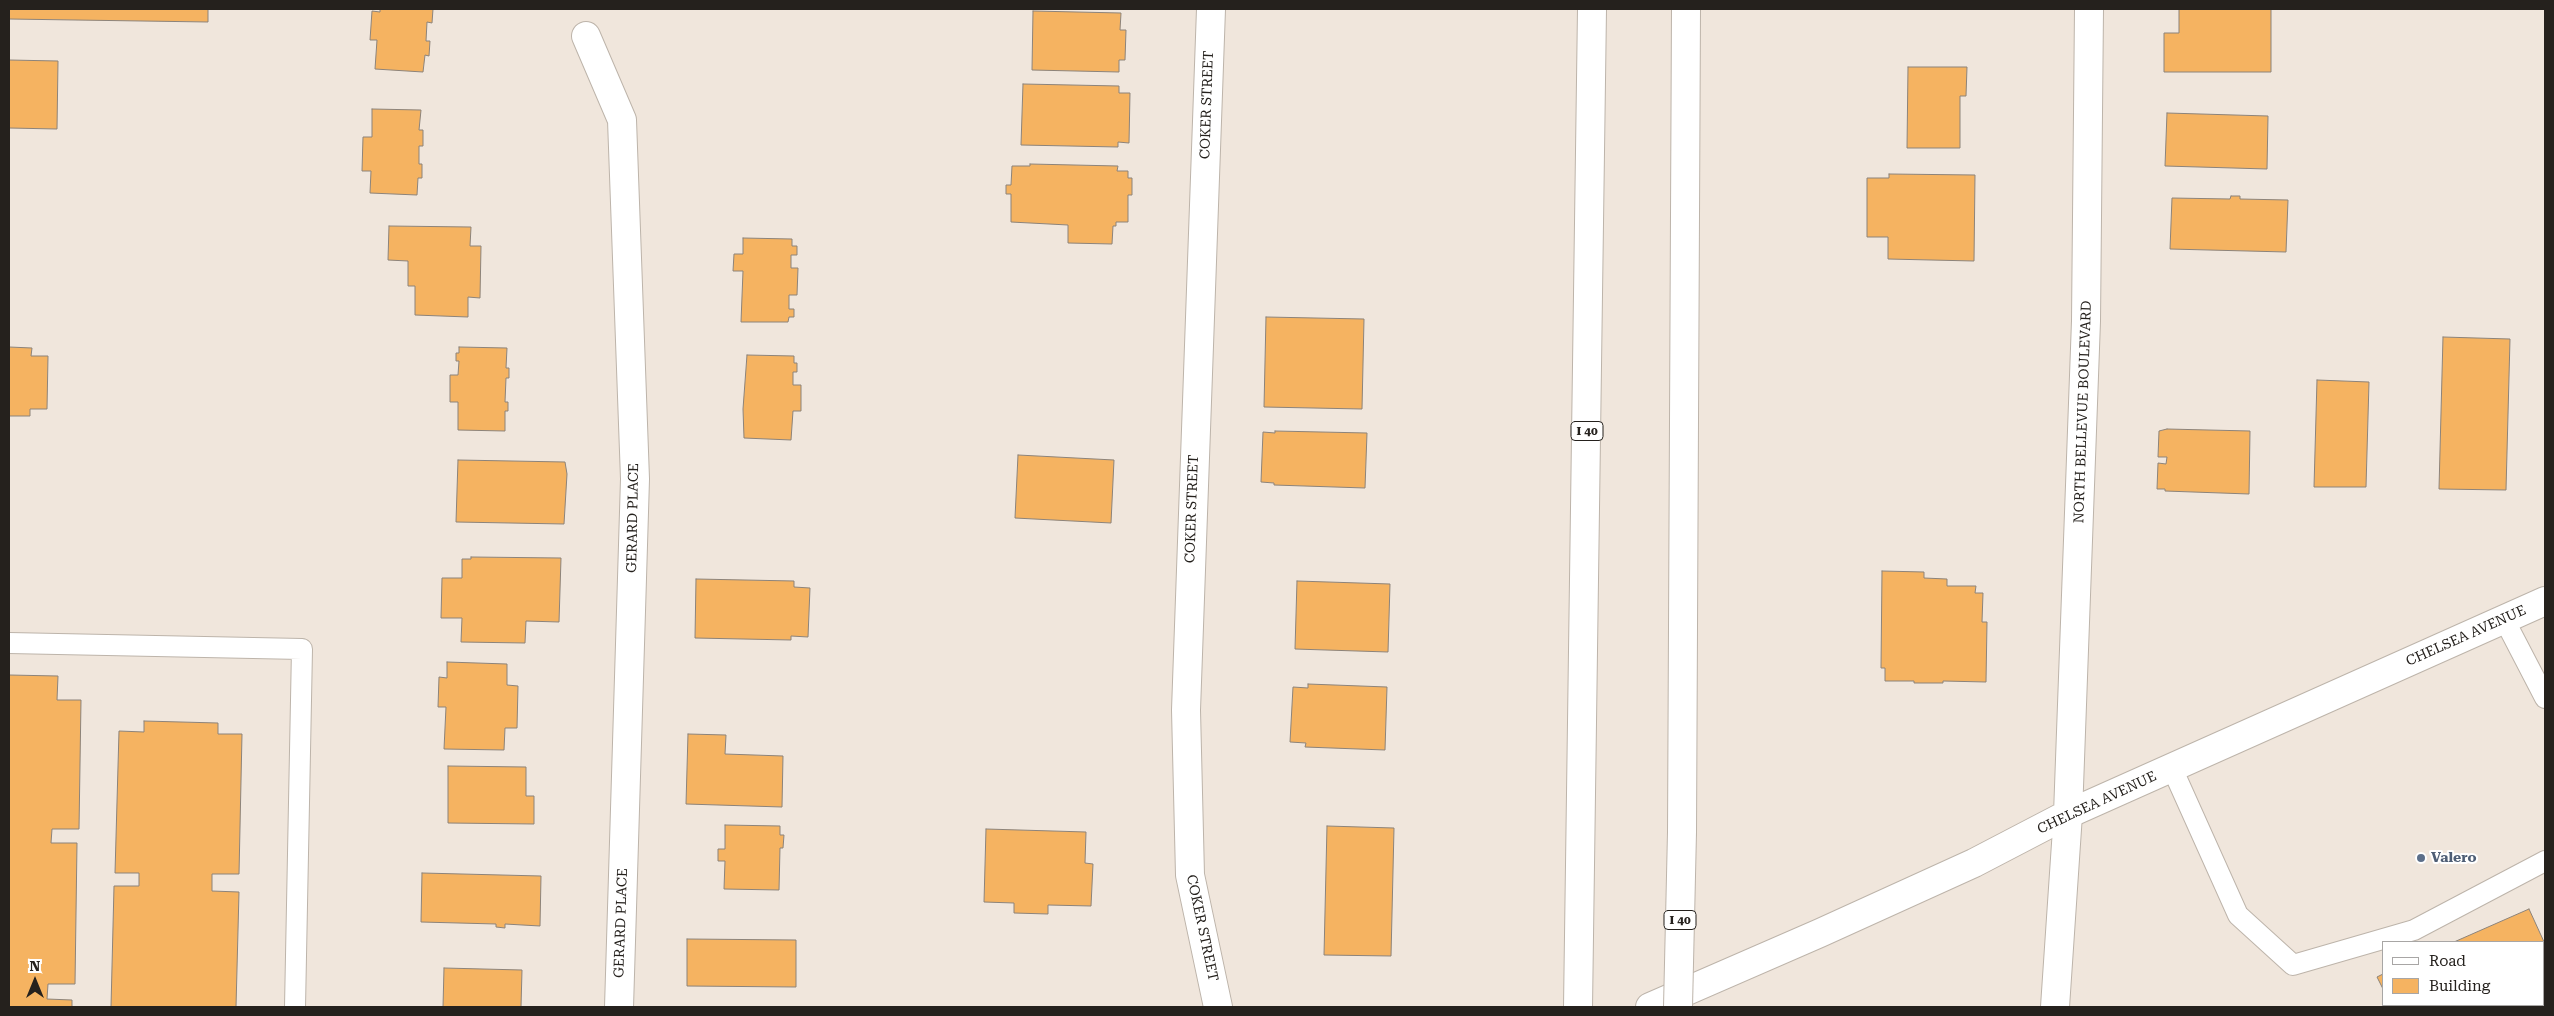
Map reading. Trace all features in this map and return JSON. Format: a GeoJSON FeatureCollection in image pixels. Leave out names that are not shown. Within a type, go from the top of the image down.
{"type":"FeatureCollection","features":[{"type":"Feature","properties":{"kind":"main road","name":"COKER STREET"},"geometry":{"type":"LineString","coordinates":[[1211,9],[1186,710],[1190,875],[1218,1007]]}},
{"type":"Feature","properties":{"kind":"main road","name":"I 40"},"geometry":{"type":"LineString","coordinates":[[1578,1007],[1592,9]]}},
{"type":"Feature","properties":{"kind":"main road","name":"I 40"},"geometry":{"type":"LineString","coordinates":[[1678,1007],[1682,832],[1686,9]]}},
{"type":"Feature","properties":{"kind":"main road","name":"NORTH BELLEVUE BOULEVARD"},"geometry":{"type":"LineString","coordinates":[[2055,1007],[2068,814],[2086,321],[2089,9]]}},
{"type":"Feature","properties":{"kind":"main road","name":"GERARD PLACE"},"geometry":{"type":"LineString","coordinates":[[586,36],[622,120],[635,479],[619,1007]]}},
{"type":"Feature","properties":{"kind":"main road","name":"CHELSEA AVENUE"},"geometry":{"type":"LineString","coordinates":[[1650,1007],[1965,867],[2068,814],[2545,600]]}},
{"type":"Feature","properties":{"kind":"lane"},"geometry":{"type":"LineString","coordinates":[[2504,619],[2545,698]]}},
{"type":"Feature","properties":{"kind":"lane"},"geometry":{"type":"LineString","coordinates":[[9,643],[302,649],[295,1007]]}},
{"type":"Feature","properties":{"kind":"lane"},"geometry":{"type":"LineString","coordinates":[[2172,768],[2238,915],[2293,964],[2414,930],[2545,861]]}},
{"type":"Feature","properties":{"kind":"building"},"geometry":{"type":"Polygon","coordinates":[[[9,9],[208,9],[208,22],[9,19],[9,9]]]}},
{"type":"Feature","properties":{"kind":"building"},"geometry":{"type":"Polygon","coordinates":[[[380,9],[433,9],[432,23],[427,22],[426,41],[430,41],[429,56],[425,55],[423,72],[375,69],[377,40],[370,40],[372,11],[380,12],[380,9]]]}},
{"type":"Feature","properties":{"kind":"building"},"geometry":{"type":"Polygon","coordinates":[[[2179,9],[2271,9],[2271,72],[2164,72],[2164,33],[2179,33],[2179,9]]]}},
{"type":"Feature","properties":{"kind":"building"},"geometry":{"type":"Polygon","coordinates":[[[1033,11],[1121,13],[1120,30],[1126,30],[1125,60],[1119,60],[1119,72],[1032,70],[1033,11]]]}},
{"type":"Feature","properties":{"kind":"building"},"geometry":{"type":"Polygon","coordinates":[[[9,60],[58,61],[57,129],[9,128],[9,60]]]}},
{"type":"Feature","properties":{"kind":"building"},"geometry":{"type":"Polygon","coordinates":[[[1908,67],[1967,67],[1966,96],[1960,96],[1960,148],[1907,148],[1908,67]]]}},
{"type":"Feature","properties":{"kind":"building"},"geometry":{"type":"Polygon","coordinates":[[[1023,84],[1119,86],[1119,93],[1130,93],[1129,143],[1118,142],[1118,147],[1021,145],[1023,84]]]}},
{"type":"Feature","properties":{"kind":"building"},"geometry":{"type":"Polygon","coordinates":[[[372,109],[421,110],[419,130],[423,130],[423,146],[419,146],[419,164],[422,164],[422,178],[418,178],[417,195],[370,193],[371,171],[362,171],[363,137],[372,137],[372,109]]]}},
{"type":"Feature","properties":{"kind":"building"},"geometry":{"type":"Polygon","coordinates":[[[2167,113],[2268,116],[2267,169],[2165,166],[2167,113]]]}},
{"type":"Feature","properties":{"kind":"building"},"geometry":{"type":"Polygon","coordinates":[[[1030,164],[1118,166],[1117,171],[1128,171],[1128,178],[1132,178],[1132,195],[1128,195],[1128,222],[1116,222],[1116,226],[1113,226],[1112,244],[1068,243],[1068,225],[1011,222],[1011,194],[1006,194],[1006,185],[1011,185],[1012,166],[1030,166],[1030,164]]]}},
{"type":"Feature","properties":{"kind":"building"},"geometry":{"type":"Polygon","coordinates":[[[1889,174],[1975,175],[1974,261],[1888,259],[1888,237],[1867,237],[1867,178],[1889,178],[1889,174]]]}},
{"type":"Feature","properties":{"kind":"building"},"geometry":{"type":"Polygon","coordinates":[[[2231,196],[2240,196],[2240,199],[2288,200],[2286,252],[2170,249],[2172,198],[2230,199],[2231,196]]]}},
{"type":"Feature","properties":{"kind":"building"},"geometry":{"type":"Polygon","coordinates":[[[389,226],[471,227],[470,246],[481,246],[480,298],[468,297],[468,317],[415,315],[415,286],[408,286],[408,261],[388,260],[389,226]]]}},
{"type":"Feature","properties":{"kind":"building"},"geometry":{"type":"Polygon","coordinates":[[[743,238],[792,239],[792,246],[797,246],[797,255],[791,255],[791,268],[798,268],[797,295],[789,295],[789,309],[794,309],[794,317],[789,317],[788,322],[741,322],[743,271],[733,271],[734,254],[743,254],[743,238]]]}},
{"type":"Feature","properties":{"kind":"building"},"geometry":{"type":"Polygon","coordinates":[[[1266,317],[1364,319],[1362,409],[1264,407],[1266,317]]]}},
{"type":"Feature","properties":{"kind":"building"},"geometry":{"type":"Polygon","coordinates":[[[2443,337],[2510,339],[2506,490],[2439,489],[2443,337]]]}},
{"type":"Feature","properties":{"kind":"building"},"geometry":{"type":"Polygon","coordinates":[[[9,347],[32,348],[31,356],[48,356],[47,409],[30,409],[30,416],[9,416],[9,347]]]}},
{"type":"Feature","properties":{"kind":"building"},"geometry":{"type":"Polygon","coordinates":[[[459,347],[507,348],[506,368],[509,368],[509,378],[506,378],[505,402],[508,402],[508,411],[505,411],[505,431],[458,430],[458,402],[450,402],[450,375],[458,375],[459,361],[456,361],[456,353],[459,353],[459,347]]]}},
{"type":"Feature","properties":{"kind":"building"},"geometry":{"type":"Polygon","coordinates":[[[747,355],[794,356],[794,363],[797,363],[797,372],[793,372],[793,385],[801,385],[801,411],[793,411],[791,440],[744,438],[743,409],[747,355]]]}},
{"type":"Feature","properties":{"kind":"building"},"geometry":{"type":"Polygon","coordinates":[[[2317,380],[2369,382],[2366,487],[2314,487],[2317,380]]]}},
{"type":"Feature","properties":{"kind":"building"},"geometry":{"type":"Polygon","coordinates":[[[2167,429],[2250,431],[2249,494],[2165,491],[2165,489],[2157,489],[2158,463],[2166,464],[2167,457],[2158,457],[2159,431],[2167,429]]]}},
{"type":"Feature","properties":{"kind":"building"},"geometry":{"type":"Polygon","coordinates":[[[1275,431],[1367,433],[1365,488],[1274,485],[1274,483],[1261,482],[1263,432],[1275,433],[1275,431]]]}},
{"type":"Feature","properties":{"kind":"building"},"geometry":{"type":"Polygon","coordinates":[[[1018,455],[1114,460],[1111,523],[1015,518],[1018,455]]]}},
{"type":"Feature","properties":{"kind":"building"},"geometry":{"type":"Polygon","coordinates":[[[458,460],[565,462],[567,474],[564,524],[456,522],[458,460]]]}},
{"type":"Feature","properties":{"kind":"building"},"geometry":{"type":"Polygon","coordinates":[[[471,557],[561,558],[559,622],[526,621],[525,643],[461,642],[462,618],[441,618],[442,578],[462,578],[462,559],[471,559],[471,557]]]}},
{"type":"Feature","properties":{"kind":"building"},"geometry":{"type":"Polygon","coordinates":[[[1882,571],[1924,572],[1924,578],[1947,579],[1947,586],[1976,586],[1975,593],[1983,593],[1982,622],[1987,622],[1986,682],[1943,681],[1943,683],[1914,683],[1914,681],[1885,681],[1885,668],[1881,668],[1882,571]]]}},
{"type":"Feature","properties":{"kind":"building"},"geometry":{"type":"Polygon","coordinates":[[[696,579],[794,581],[794,587],[810,588],[808,637],[791,636],[791,640],[695,638],[696,579]]]}},
{"type":"Feature","properties":{"kind":"building"},"geometry":{"type":"Polygon","coordinates":[[[1297,581],[1390,584],[1388,652],[1295,649],[1297,581]]]}},
{"type":"Feature","properties":{"kind":"building"},"geometry":{"type":"Polygon","coordinates":[[[447,662],[507,664],[507,685],[518,686],[517,728],[505,728],[504,750],[444,749],[446,707],[438,707],[439,677],[447,678],[447,662]]]}},
{"type":"Feature","properties":{"kind":"building"},"geometry":{"type":"Polygon","coordinates":[[[9,675],[58,676],[57,700],[81,700],[79,829],[52,829],[51,843],[77,843],[75,984],[48,984],[47,999],[72,1000],[72,1007],[9,1007],[9,675]]]}},
{"type":"Feature","properties":{"kind":"building"},"geometry":{"type":"Polygon","coordinates":[[[1308,684],[1387,687],[1385,750],[1305,747],[1306,743],[1290,742],[1293,687],[1308,688],[1308,684]]]}},
{"type":"Feature","properties":{"kind":"building"},"geometry":{"type":"Polygon","coordinates":[[[144,721],[218,723],[218,734],[242,734],[239,874],[212,874],[212,891],[239,892],[236,1007],[111,1007],[114,886],[139,886],[139,873],[115,873],[119,731],[144,732],[144,721]]]}},
{"type":"Feature","properties":{"kind":"building"},"geometry":{"type":"Polygon","coordinates":[[[688,734],[726,735],[725,754],[783,756],[782,807],[686,804],[688,734]]]}},
{"type":"Feature","properties":{"kind":"building"},"geometry":{"type":"Polygon","coordinates":[[[448,766],[526,767],[526,796],[534,796],[534,824],[448,823],[448,766]]]}},
{"type":"Feature","properties":{"kind":"building"},"geometry":{"type":"Polygon","coordinates":[[[725,825],[780,826],[780,835],[784,835],[783,848],[780,848],[779,890],[724,889],[725,861],[718,861],[718,849],[725,849],[725,825]]]}},
{"type":"Feature","properties":{"kind":"building"},"geometry":{"type":"Polygon","coordinates":[[[1327,826],[1394,828],[1391,956],[1324,955],[1327,826]]]}},
{"type":"Feature","properties":{"kind":"building"},"geometry":{"type":"Polygon","coordinates":[[[986,829],[1086,832],[1085,863],[1093,864],[1091,906],[1048,905],[1048,914],[1014,913],[1014,903],[984,902],[986,829]]]}},
{"type":"Feature","properties":{"kind":"building"},"geometry":{"type":"Polygon","coordinates":[[[422,873],[541,876],[540,926],[505,924],[505,928],[496,927],[496,924],[421,922],[422,873]]]}},
{"type":"Feature","properties":{"kind":"building"},"geometry":{"type":"Polygon","coordinates":[[[2529,909],[2544,941],[2456,941],[2529,909]]]}},
{"type":"Feature","properties":{"kind":"building"},"geometry":{"type":"Polygon","coordinates":[[[687,939],[796,940],[796,987],[687,986],[687,939]]]}},
{"type":"Feature","properties":{"kind":"building"},"geometry":{"type":"Polygon","coordinates":[[[2544,942],[2545,944],[2544,986],[2544,942]]]}},
{"type":"Feature","properties":{"kind":"building"},"geometry":{"type":"Polygon","coordinates":[[[444,968],[522,970],[521,1007],[443,1007],[444,968]]]}},
{"type":"Feature","properties":{"kind":"building"},"geometry":{"type":"Polygon","coordinates":[[[2382,974],[2382,987],[2377,977],[2382,974]]]}},
{"type":"Feature","properties":{"kind":"building"},"geometry":{"type":"Polygon","coordinates":[[[2390,1006],[2497,1006],[2494,1007],[2390,1006]]]}},
{"type":"Feature","properties":{"kind":"place","name":"Valero"},"geometry":{"type":"Point","coordinates":[2421,858]}}]}
